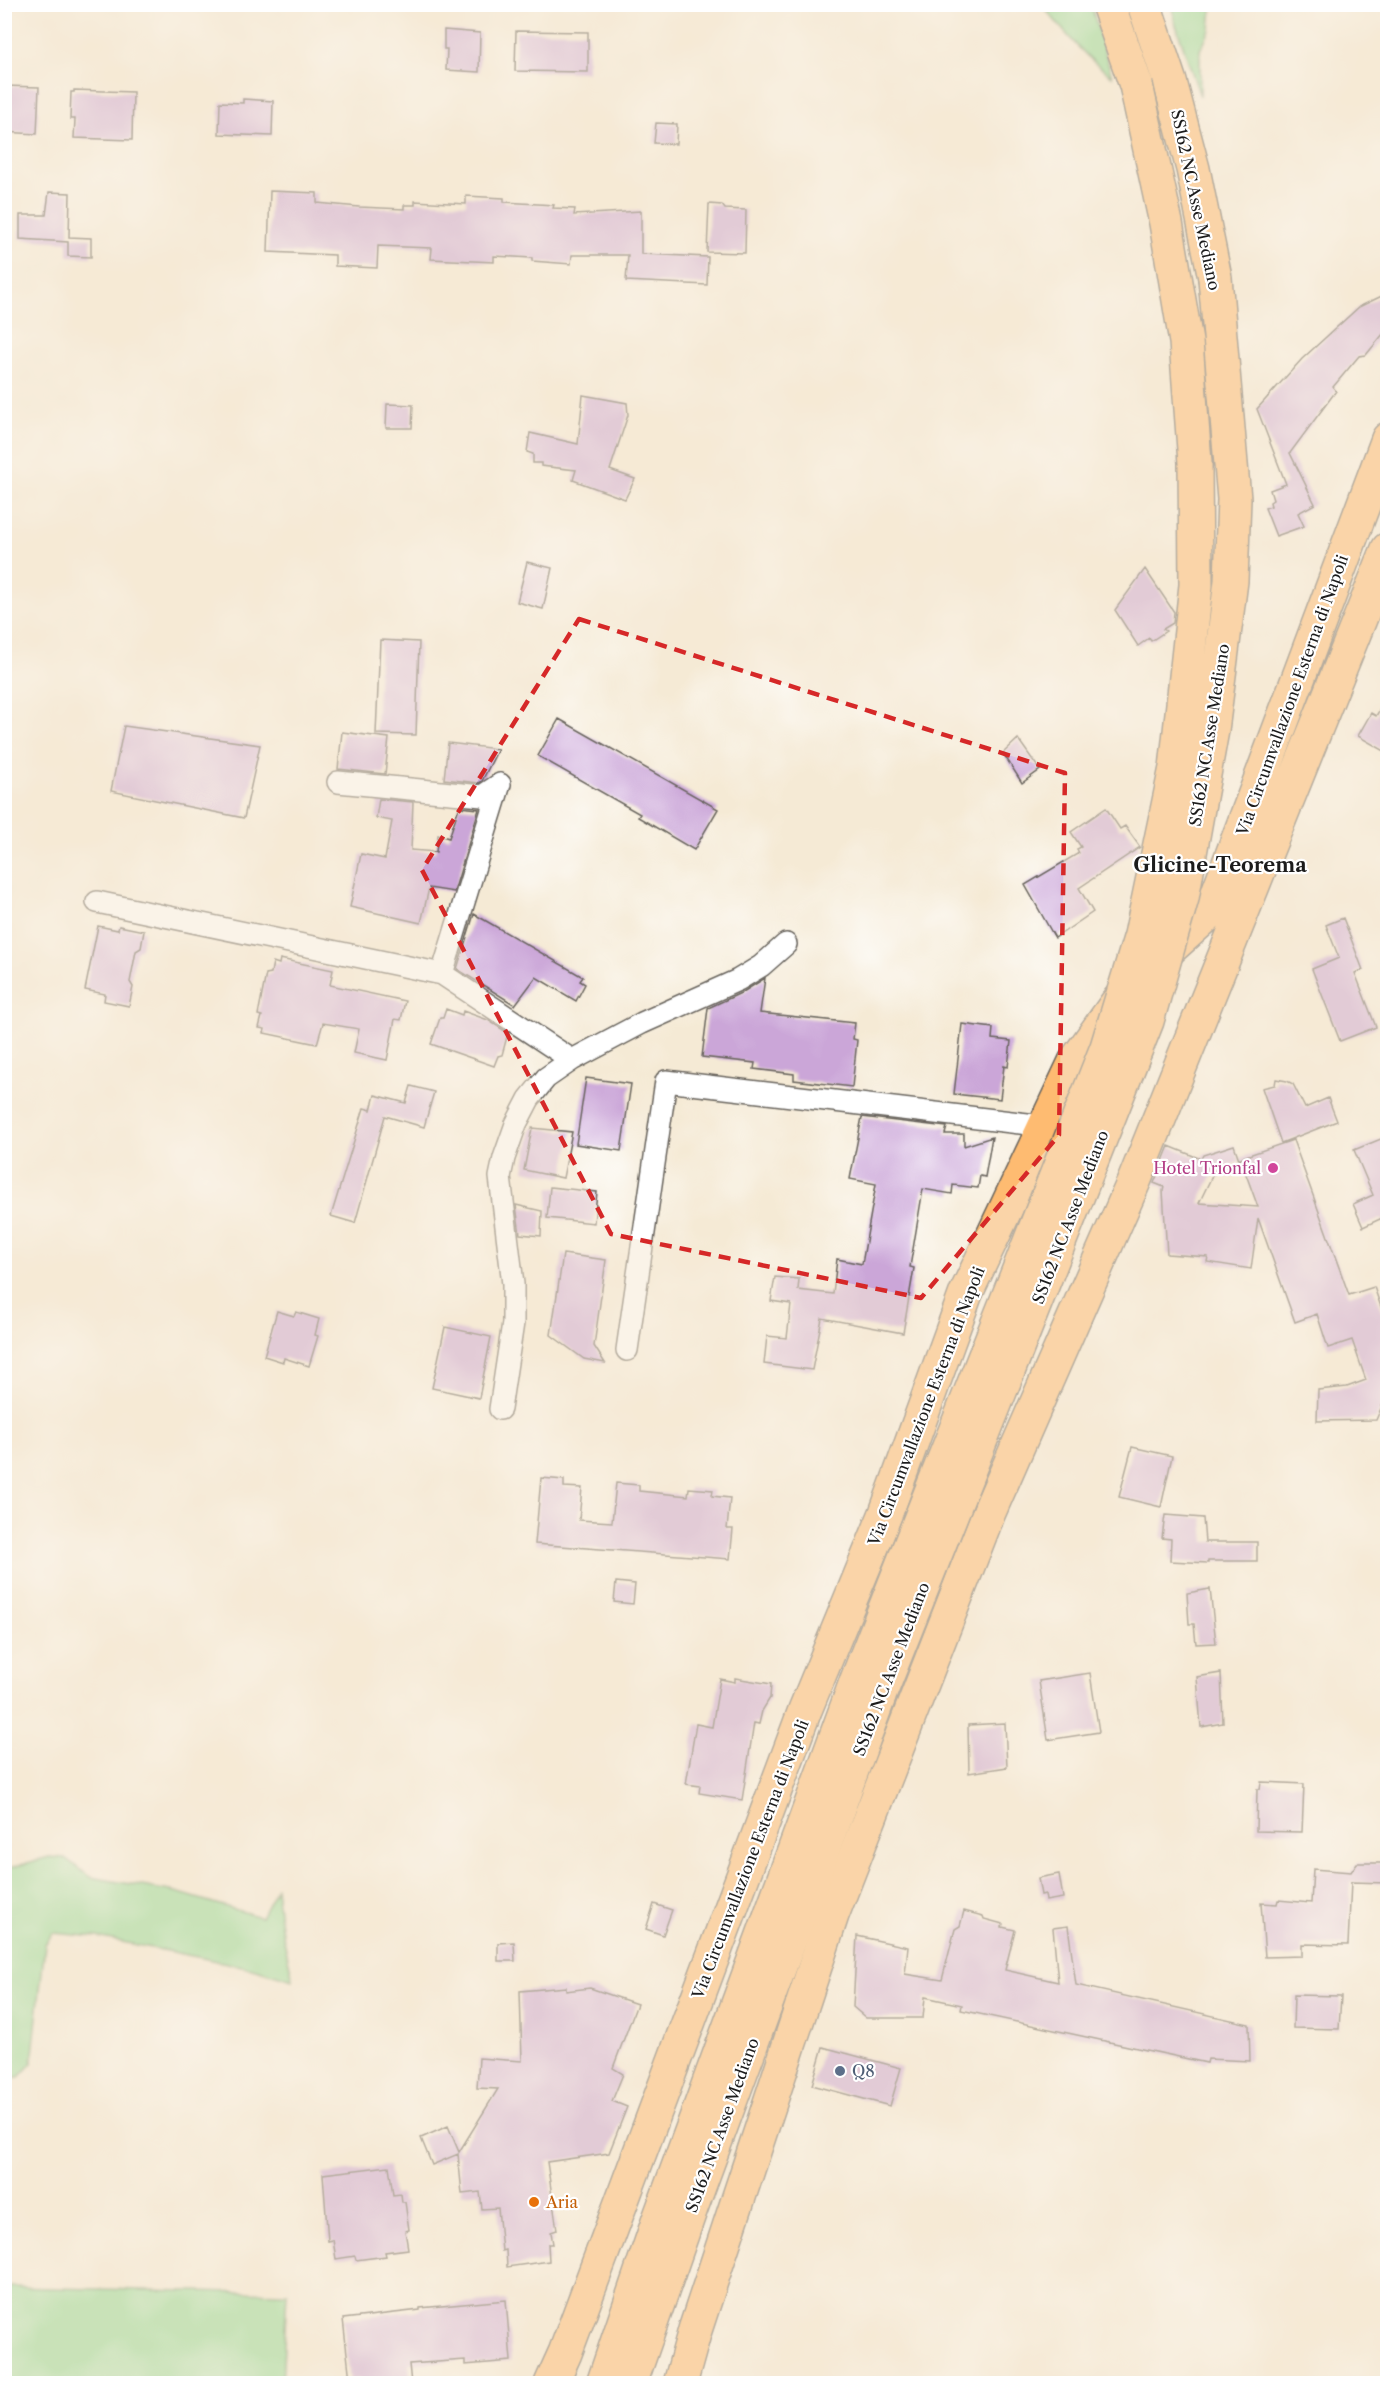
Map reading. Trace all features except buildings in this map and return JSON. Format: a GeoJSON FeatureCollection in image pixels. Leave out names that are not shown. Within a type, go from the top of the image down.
{"type":"FeatureCollection","features":[{"type":"Feature","properties":{"kind":"main road","name":"SS162 NC Asse Mediano"},"geometry":{"type":"LineString","coordinates":[[603,2384],[658,2222],[868,1688],[1107,1047],[1141,935],[1176,768],[1196,585],[1195,463],[1186,342],[1166,223],[1136,86],[1108,4]]}},
{"type":"Feature","properties":{"kind":"main road","name":"SS162 NC Asse Mediano"},"geometry":{"type":"LineString","coordinates":[[630,2384],[868,1688],[1147,1021],[1182,898],[1212,730],[1231,581],[1234,499],[1215,278],[1193,169],[1170,82],[1144,4]]}},
{"type":"Feature","properties":{"kind":"main road"},"geometry":{"type":"LineString","coordinates":[[1160,4],[1170,82]]}},
{"type":"Feature","properties":{"kind":"main road","name":"Via Circumvallazione Esterna di Napoli"},"geometry":{"type":"LineString","coordinates":[[551,2384],[565,2353],[805,1710],[886,1513],[966,1293],[1075,1062],[1111,1010],[1146,969],[1206,916],[1217,895],[1388,439]]}},
{"type":"Feature","properties":{"kind":"main road","name":"Via Circumvallazione Esterna di Napoli"},"geometry":{"type":"LineString","coordinates":[[680,2384],[695,2330],[832,1915],[989,1512],[1139,1168],[1388,549]]}},
{"type":"Feature","properties":{"kind":"main road"},"geometry":{"type":"LineString","coordinates":[[653,2384],[691,2208]]}},
{"type":"Feature","properties":{"kind":"street"},"geometry":{"type":"LineString","coordinates":[[338,782],[482,796],[500,784],[442,974]]}},
{"type":"Feature","properties":{"kind":"street"},"geometry":{"type":"LineString","coordinates":[[97,902],[442,974],[573,1060]]}},
{"type":"Feature","properties":{"kind":"street"},"geometry":{"type":"LineString","coordinates":[[500,1409],[513,1323],[513,1284],[500,1177],[516,1124],[529,1099],[546,1078],[573,1060],[642,1023],[738,980],[761,966],[786,944]]}},
{"type":"Feature","properties":{"kind":"street"},"geometry":{"type":"LineString","coordinates":[[627,1350],[666,1080],[1045,1126]]}},
{"type":"Feature","properties":{"kind":"highlighted area"},"geometry":{"type":"Polygon","coordinates":[[[579,619],[1065,773],[1059,1135],[921,1298],[611,1234],[422,870],[579,619]]]}},
{"type":"Feature","properties":{"kind":"green space"},"geometry":{"type":"Polygon","coordinates":[[[1042,5],[1091,5],[1112,76],[1083,52],[1042,5]]]}},
{"type":"Feature","properties":{"kind":"green space"},"geometry":{"type":"Polygon","coordinates":[[[1173,5],[1212,5],[1210,30],[1200,50],[1200,96],[1174,19],[1173,5]]]}},
{"type":"Feature","properties":{"kind":"green space"},"geometry":{"type":"Polygon","coordinates":[[[49,1857],[65,1858],[90,1877],[176,1892],[261,1917],[276,1888],[281,1927],[293,1980],[252,1968],[97,1937],[53,1933],[45,1944],[32,2063],[19,2077],[6,2078],[5,2085],[5,1869],[49,1857]]]}},
{"type":"Feature","properties":{"kind":"green space"},"geometry":{"type":"Polygon","coordinates":[[[5,2287],[287,2293],[282,2383],[5,2383],[5,2287]]]}},
{"type":"Feature","properties":{"kind":"place","name":"Hotel Trionfal"},"geometry":{"type":"Point","coordinates":[1273,1168]}},
{"type":"Feature","properties":{"kind":"place","name":"Q8"},"geometry":{"type":"Point","coordinates":[840,2071]}},
{"type":"Feature","properties":{"kind":"place","name":"Aria"},"geometry":{"type":"Point","coordinates":[534,2202]}},
{"type":"Feature","properties":{"kind":"district","name":"Glicine-Teorema"},"geometry":{"type":"Point","coordinates":[1220,865]}}]}
